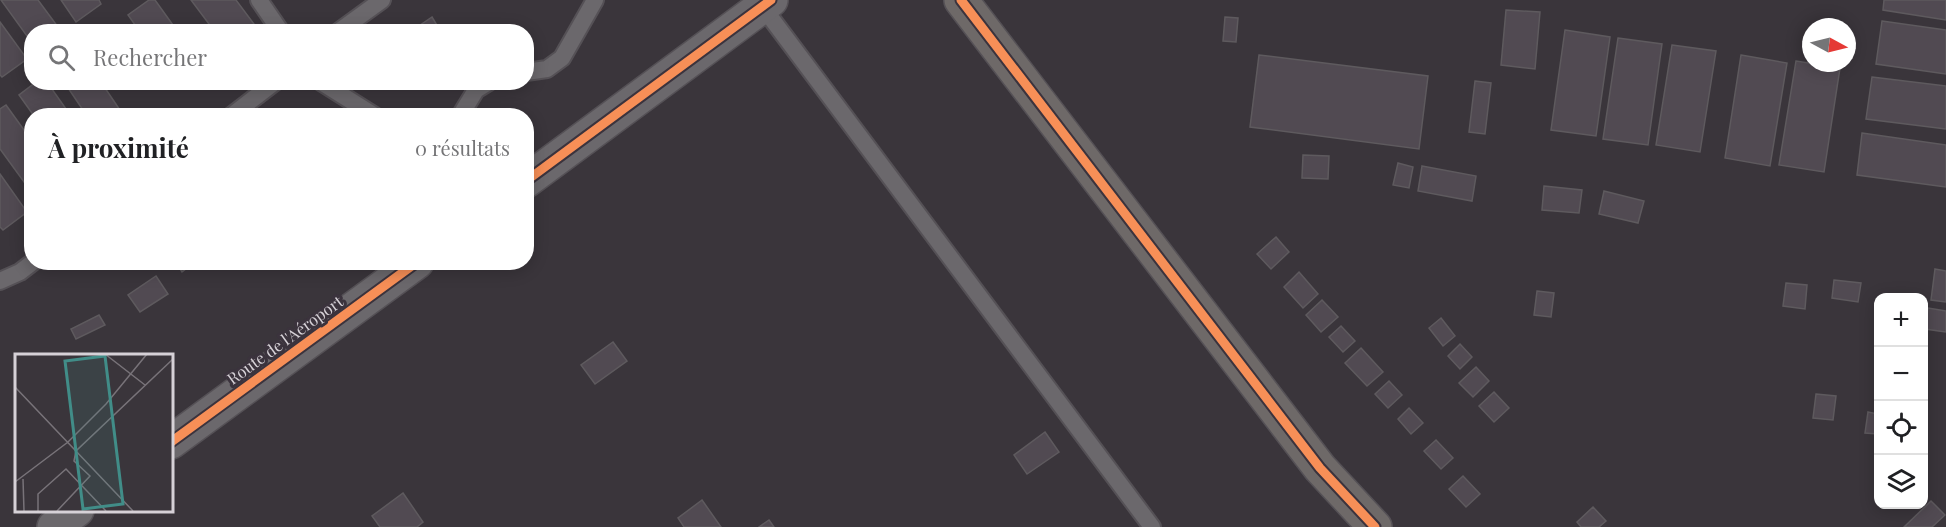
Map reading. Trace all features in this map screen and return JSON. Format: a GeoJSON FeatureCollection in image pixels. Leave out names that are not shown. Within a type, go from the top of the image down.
{"type":"FeatureCollection","features":[{"type":"Feature","properties":{"kind":"street"},"geometry":{"type":"LineString","coordinates":[[961,0],[1320,468],[1375,527]]}},
{"type":"Feature","properties":{"kind":"street"},"geometry":{"type":"LineString","coordinates":[[534,175],[763,2]]}},
{"type":"Feature","properties":{"kind":"street","name":"Route de l'Aéroport"},"geometry":{"type":"LineString","coordinates":[[172,441],[406,270]]}},
{"type":"Feature","properties":{"kind":"street"},"geometry":{"type":"LineString","coordinates":[[54,527],[74,512]]}},
{"type":"Feature","properties":{"kind":"lane"},"geometry":{"type":"LineString","coordinates":[[259,0],[276,24]]}},
{"type":"Feature","properties":{"kind":"lane"},"geometry":{"type":"LineString","coordinates":[[349,24],[382,0]]}},
{"type":"Feature","properties":{"kind":"lane"},"geometry":{"type":"LineString","coordinates":[[534,71],[548,69],[562,58],[595,0]]}},
{"type":"Feature","properties":{"kind":"lane"},"geometry":{"type":"LineString","coordinates":[[763,2],[1152,527]]}},
{"type":"Feature","properties":{"kind":"lane"},"geometry":{"type":"LineString","coordinates":[[241,108],[265,90]]}},
{"type":"Feature","properties":{"kind":"lane"},"geometry":{"type":"LineString","coordinates":[[334,90],[362,108]]}},
{"type":"Feature","properties":{"kind":"lane"},"geometry":{"type":"LineString","coordinates":[[465,108],[476,90]]}},
{"type":"Feature","properties":{"kind":"lane"},"geometry":{"type":"LineString","coordinates":[[0,280],[24,269]]}},
{"type":"Feature","properties":{"kind":"building"},"geometry":{"type":"Polygon","coordinates":[[[1,0],[38,0],[56,24],[24,24],[24,32],[1,0]]]}},
{"type":"Feature","properties":{"kind":"building"},"geometry":{"type":"Polygon","coordinates":[[[61,0],[99,0],[101,4],[76,22],[61,0]]]}},
{"type":"Feature","properties":{"kind":"building"},"geometry":{"type":"Polygon","coordinates":[[[149,0],[155,0],[172,24],[134,24],[128,15],[149,0]]]}},
{"type":"Feature","properties":{"kind":"building"},"geometry":{"type":"Polygon","coordinates":[[[191,0],[236,0],[254,24],[209,24],[191,0]]]}},
{"type":"Feature","properties":{"kind":"building"},"geometry":{"type":"Polygon","coordinates":[[[1884,0],[1946,0],[1946,20],[1883,10],[1884,0]]]}},
{"type":"Feature","properties":{"kind":"building"},"geometry":{"type":"Polygon","coordinates":[[[1506,10],[1540,12],[1535,69],[1501,65],[1506,10]]]}},
{"type":"Feature","properties":{"kind":"building"},"geometry":{"type":"Polygon","coordinates":[[[432,17],[436,24],[422,24],[432,17]]]}},
{"type":"Feature","properties":{"kind":"building"},"geometry":{"type":"Polygon","coordinates":[[[1225,17],[1238,18],[1236,42],[1223,41],[1225,17]]]}},
{"type":"Feature","properties":{"kind":"building"},"geometry":{"type":"Polygon","coordinates":[[[1882,21],[1946,30],[1946,74],[1876,64],[1882,21]]]}},
{"type":"Feature","properties":{"kind":"building"},"geometry":{"type":"Polygon","coordinates":[[[0,22],[24,55],[24,61],[2,77],[0,75],[0,22]]]}},
{"type":"Feature","properties":{"kind":"building"},"geometry":{"type":"Polygon","coordinates":[[[1565,30],[1610,37],[1596,136],[1551,130],[1565,30]]]}},
{"type":"Feature","properties":{"kind":"building"},"geometry":{"type":"Polygon","coordinates":[[[1618,38],[1662,44],[1648,145],[1603,139],[1618,38]]]}},
{"type":"Feature","properties":{"kind":"building"},"geometry":{"type":"Polygon","coordinates":[[[1672,45],[1716,51],[1700,152],[1656,145],[1672,45]]]}},
{"type":"Feature","properties":{"kind":"building"},"geometry":{"type":"Polygon","coordinates":[[[1259,55],[1428,76],[1419,149],[1250,127],[1259,55]]]}},
{"type":"Feature","properties":{"kind":"building"},"geometry":{"type":"Polygon","coordinates":[[[1741,55],[1787,63],[1770,166],[1725,158],[1741,55]]]}},
{"type":"Feature","properties":{"kind":"building"},"geometry":{"type":"Polygon","coordinates":[[[1796,61],[1802,62],[1802,72],[1839,72],[1824,172],[1779,165],[1796,61]]]}},
{"type":"Feature","properties":{"kind":"building"},"geometry":{"type":"Polygon","coordinates":[[[1872,77],[1946,86],[1946,129],[1866,119],[1872,77]]]}},
{"type":"Feature","properties":{"kind":"building"},"geometry":{"type":"Polygon","coordinates":[[[1475,81],[1491,83],[1485,134],[1469,132],[1475,81]]]}},
{"type":"Feature","properties":{"kind":"building"},"geometry":{"type":"Polygon","coordinates":[[[26,90],[53,90],[65,108],[28,108],[19,95],[26,90]]]}},
{"type":"Feature","properties":{"kind":"building"},"geometry":{"type":"Polygon","coordinates":[[[69,90],[106,90],[119,108],[82,108],[69,90]]]}},
{"type":"Feature","properties":{"kind":"building"},"geometry":{"type":"Polygon","coordinates":[[[6,105],[24,130],[24,182],[0,149],[0,109],[6,105]]]}},
{"type":"Feature","properties":{"kind":"building"},"geometry":{"type":"Polygon","coordinates":[[[1862,133],[1946,145],[1946,187],[1857,175],[1862,133]]]}},
{"type":"Feature","properties":{"kind":"building"},"geometry":{"type":"Polygon","coordinates":[[[1303,155],[1329,156],[1328,179],[1302,178],[1303,155]]]}},
{"type":"Feature","properties":{"kind":"building"},"geometry":{"type":"Polygon","coordinates":[[[1398,163],[1413,167],[1409,188],[1393,185],[1398,163]]]}},
{"type":"Feature","properties":{"kind":"building"},"geometry":{"type":"Polygon","coordinates":[[[1422,166],[1476,176],[1472,201],[1418,191],[1422,166]]]}},
{"type":"Feature","properties":{"kind":"building"},"geometry":{"type":"Polygon","coordinates":[[[0,174],[24,208],[24,214],[3,230],[0,227],[0,174]]]}},
{"type":"Feature","properties":{"kind":"building"},"geometry":{"type":"Polygon","coordinates":[[[1544,186],[1582,190],[1579,213],[1542,210],[1544,186]]]}},
{"type":"Feature","properties":{"kind":"building"},"geometry":{"type":"Polygon","coordinates":[[[1604,191],[1644,201],[1638,223],[1599,214],[1604,191]]]}},
{"type":"Feature","properties":{"kind":"building"},"geometry":{"type":"Polygon","coordinates":[[[1276,237],[1289,252],[1271,269],[1257,254],[1276,237]]]}},
{"type":"Feature","properties":{"kind":"building"},"geometry":{"type":"Polygon","coordinates":[[[1935,269],[1946,271],[1946,302],[1931,300],[1935,269]]]}},
{"type":"Feature","properties":{"kind":"building"},"geometry":{"type":"Polygon","coordinates":[[[1299,272],[1318,294],[1303,308],[1284,287],[1299,272]]]}},
{"type":"Feature","properties":{"kind":"building"},"geometry":{"type":"Polygon","coordinates":[[[156,276],[168,294],[140,312],[128,295],[156,276]]]}},
{"type":"Feature","properties":{"kind":"building"},"geometry":{"type":"Polygon","coordinates":[[[1834,280],[1861,283],[1858,302],[1832,298],[1834,280]]]}},
{"type":"Feature","properties":{"kind":"building"},"geometry":{"type":"Polygon","coordinates":[[[1786,283],[1807,285],[1805,309],[1783,306],[1786,283]]]}},
{"type":"Feature","properties":{"kind":"building"},"geometry":{"type":"Polygon","coordinates":[[[1537,291],[1554,293],[1551,317],[1534,315],[1537,291]]]}},
{"type":"Feature","properties":{"kind":"building"},"geometry":{"type":"Polygon","coordinates":[[[1322,300],[1338,317],[1321,332],[1306,315],[1322,300]]]}},
{"type":"Feature","properties":{"kind":"building"},"geometry":{"type":"Polygon","coordinates":[[[1928,308],[1946,311],[1946,332],[1928,329],[1928,308]]]}},
{"type":"Feature","properties":{"kind":"building"},"geometry":{"type":"Polygon","coordinates":[[[99,315],[105,325],[76,339],[71,329],[99,315]]]}},
{"type":"Feature","properties":{"kind":"building"},"geometry":{"type":"Polygon","coordinates":[[[1441,318],[1455,336],[1443,346],[1429,328],[1441,318]]]}},
{"type":"Feature","properties":{"kind":"building"},"geometry":{"type":"Polygon","coordinates":[[[1341,326],[1355,341],[1343,352],[1329,337],[1341,326]]]}},
{"type":"Feature","properties":{"kind":"building"},"geometry":{"type":"Polygon","coordinates":[[[613,342],[627,361],[595,384],[581,365],[613,342]]]}},
{"type":"Feature","properties":{"kind":"building"},"geometry":{"type":"Polygon","coordinates":[[[1460,344],[1472,357],[1460,369],[1448,356],[1460,344]]]}},
{"type":"Feature","properties":{"kind":"building"},"geometry":{"type":"Polygon","coordinates":[[[1361,348],[1383,372],[1367,386],[1345,363],[1361,348]]]}},
{"type":"Feature","properties":{"kind":"building"},"geometry":{"type":"Polygon","coordinates":[[[1476,367],[1489,381],[1473,397],[1459,383],[1476,367]]]}},
{"type":"Feature","properties":{"kind":"building"},"geometry":{"type":"Polygon","coordinates":[[[1389,381],[1402,395],[1388,408],[1375,394],[1389,381]]]}},
{"type":"Feature","properties":{"kind":"building"},"geometry":{"type":"Polygon","coordinates":[[[1494,392],[1509,408],[1494,422],[1479,406],[1494,392]]]}},
{"type":"Feature","properties":{"kind":"building"},"geometry":{"type":"Polygon","coordinates":[[[1816,394],[1836,396],[1833,420],[1813,418],[1816,394]]]}},
{"type":"Feature","properties":{"kind":"building"},"geometry":{"type":"Polygon","coordinates":[[[1409,408],[1423,423],[1411,434],[1398,419],[1409,408]]]}},
{"type":"Feature","properties":{"kind":"building"},"geometry":{"type":"Polygon","coordinates":[[[1868,412],[1874,413],[1874,434],[1865,433],[1868,412]]]}},
{"type":"Feature","properties":{"kind":"building"},"geometry":{"type":"Polygon","coordinates":[[[1045,432],[1059,452],[1027,474],[1014,455],[1045,432]]]}},
{"type":"Feature","properties":{"kind":"building"},"geometry":{"type":"Polygon","coordinates":[[[1436,440],[1453,458],[1441,469],[1424,451],[1436,440]]]}},
{"type":"Feature","properties":{"kind":"building"},"geometry":{"type":"Polygon","coordinates":[[[1463,476],[1480,494],[1466,507],[1449,489],[1463,476]]]}},
{"type":"Feature","properties":{"kind":"building"},"geometry":{"type":"Polygon","coordinates":[[[403,493],[423,522],[417,527],[380,527],[372,516],[403,493]]]}},
{"type":"Feature","properties":{"kind":"building"},"geometry":{"type":"Polygon","coordinates":[[[702,500],[721,527],[684,527],[678,518],[702,500]]]}},
{"type":"Feature","properties":{"kind":"building"},"geometry":{"type":"Polygon","coordinates":[[[1931,501],[1945,515],[1932,527],[1904,527],[1923,509],[1928,509],[1931,501]]]}},
{"type":"Feature","properties":{"kind":"building"},"geometry":{"type":"Polygon","coordinates":[[[1593,507],[1606,521],[1599,527],[1581,527],[1577,522],[1593,507]]]}},
{"type":"Feature","properties":{"kind":"building"},"geometry":{"type":"Polygon","coordinates":[[[769,520],[774,527],[759,527],[769,520]]]}},
{"type":"Feature","properties":{"kind":"cycle path"},"geometry":{"type":"LineString","coordinates":[[534,175],[771,0]]}},
{"type":"Feature","properties":{"kind":"cycle path"},"geometry":{"type":"LineString","coordinates":[[961,0],[1320,468],[1375,527]]}},
{"type":"Feature","properties":{"kind":"cycle path"},"geometry":{"type":"LineString","coordinates":[[172,441],[406,270]]}}]}
